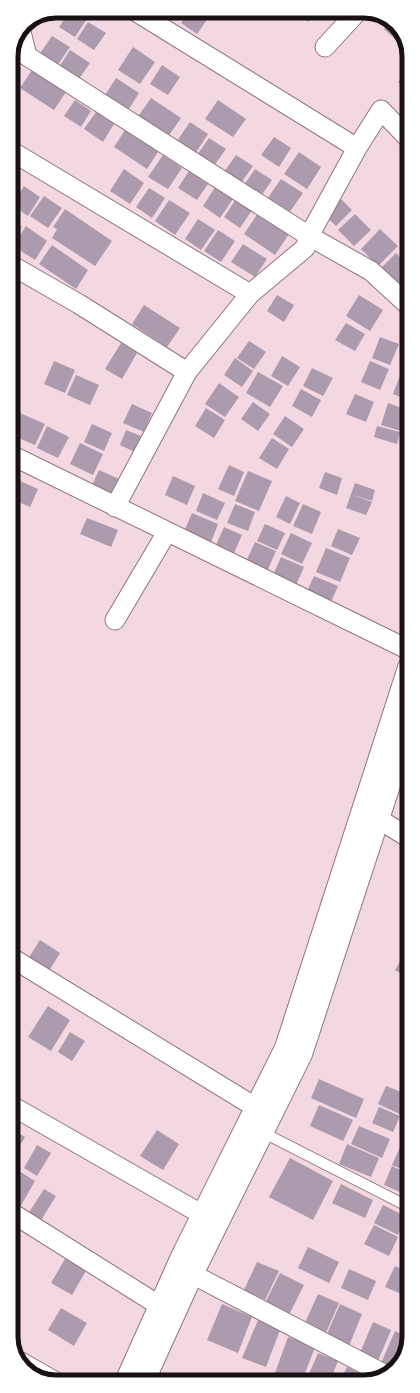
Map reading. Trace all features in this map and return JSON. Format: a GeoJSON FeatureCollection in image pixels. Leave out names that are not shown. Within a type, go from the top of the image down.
{"type":"FeatureCollection","features":[{"type":"Feature","properties":{"kind":"main road"},"geometry":{"type":"LineString","coordinates":[[370,814],[402,691]]}},
{"type":"Feature","properties":{"kind":"main road"},"geometry":{"type":"LineString","coordinates":[[130,1375],[192,1274],[263,1118],[286,1048],[370,814],[402,740]]}},
{"type":"Feature","properties":{"kind":"main road"},"geometry":{"type":"LineString","coordinates":[[145,1375],[160,1306],[203,1215],[263,1118]]}},
{"type":"Feature","properties":{"kind":"street"},"geometry":{"type":"LineString","coordinates":[[146,18],[357,148]]}},
{"type":"Feature","properties":{"kind":"street"},"geometry":{"type":"LineString","coordinates":[[325,47],[352,18]]}},
{"type":"Feature","properties":{"kind":"street"},"geometry":{"type":"LineString","coordinates":[[23,38],[28,56],[309,236],[371,271],[402,300]]}},
{"type":"Feature","properties":{"kind":"street"},"geometry":{"type":"LineString","coordinates":[[115,507],[187,372],[250,294],[305,248],[309,236],[357,148],[381,110],[402,132]]}},
{"type":"Feature","properties":{"kind":"street"},"geometry":{"type":"LineString","coordinates":[[18,155],[250,294]]}},
{"type":"Feature","properties":{"kind":"street"},"geometry":{"type":"LineString","coordinates":[[18,269],[79,304],[187,372]]}},
{"type":"Feature","properties":{"kind":"street"},"geometry":{"type":"LineString","coordinates":[[18,458],[402,647]]}},
{"type":"Feature","properties":{"kind":"street"},"geometry":{"type":"LineString","coordinates":[[115,620],[167,532]]}},
{"type":"Feature","properties":{"kind":"street"},"geometry":{"type":"LineString","coordinates":[[370,814],[402,834]]}},
{"type":"Feature","properties":{"kind":"street"},"geometry":{"type":"LineString","coordinates":[[18,962],[263,1118]]}},
{"type":"Feature","properties":{"kind":"street"},"geometry":{"type":"LineString","coordinates":[[18,1109],[203,1215]]}},
{"type":"Feature","properties":{"kind":"street"},"geometry":{"type":"LineString","coordinates":[[18,1216],[160,1306]]}},
{"type":"Feature","properties":{"kind":"street"},"geometry":{"type":"LineString","coordinates":[[192,1274],[379,1372]]}},
{"type":"Feature","properties":{"kind":"lane"},"geometry":{"type":"LineString","coordinates":[[263,1118],[402,1203]]}},
{"type":"Feature","properties":{"kind":"building"},"geometry":{"type":"Polygon","coordinates":[[[65,18],[87,19],[75,37],[59,27],[65,18]]]}},
{"type":"Feature","properties":{"kind":"building"},"geometry":{"type":"Polygon","coordinates":[[[184,18],[208,18],[197,34],[181,23],[184,18]]]}},
{"type":"Feature","properties":{"kind":"building"},"geometry":{"type":"Polygon","coordinates":[[[304,18],[312,18],[308,22],[304,18]]]}},
{"type":"Feature","properties":{"kind":"building"},"geometry":{"type":"Polygon","coordinates":[[[377,21],[384,24],[382,26],[377,21]]]}},
{"type":"Feature","properties":{"kind":"building"},"geometry":{"type":"Polygon","coordinates":[[[88,22],[106,33],[94,50],[77,39],[88,22]]]}},
{"type":"Feature","properties":{"kind":"building"},"geometry":{"type":"Polygon","coordinates":[[[387,26],[397,37],[399,43],[384,29],[387,26]]]}},
{"type":"Feature","properties":{"kind":"building"},"geometry":{"type":"Polygon","coordinates":[[[52,36],[70,47],[57,66],[39,55],[52,36]]]}},
{"type":"Feature","properties":{"kind":"building"},"geometry":{"type":"Polygon","coordinates":[[[133,47],[155,62],[140,84],[118,70],[133,47]]]}},
{"type":"Feature","properties":{"kind":"building"},"geometry":{"type":"Polygon","coordinates":[[[70,50],[90,63],[79,79],[59,67],[70,50]]]}},
{"type":"Feature","properties":{"kind":"building"},"geometry":{"type":"Polygon","coordinates":[[[162,65],[180,77],[168,95],[150,84],[162,65]]]}},
{"type":"Feature","properties":{"kind":"building"},"geometry":{"type":"Polygon","coordinates":[[[32,70],[66,92],[54,110],[20,88],[32,70]]]}},
{"type":"Feature","properties":{"kind":"building"},"geometry":{"type":"Polygon","coordinates":[[[116,78],[139,93],[127,112],[104,97],[116,78]]]}},
{"type":"Feature","properties":{"kind":"building"},"geometry":{"type":"Polygon","coordinates":[[[402,78],[402,86],[398,82],[402,78]]]}},
{"type":"Feature","properties":{"kind":"building"},"geometry":{"type":"Polygon","coordinates":[[[151,98],[181,118],[167,138],[137,118],[151,98]]]}},
{"type":"Feature","properties":{"kind":"building"},"geometry":{"type":"Polygon","coordinates":[[[75,100],[91,111],[81,127],[64,116],[75,100]]]}},
{"type":"Feature","properties":{"kind":"building"},"geometry":{"type":"Polygon","coordinates":[[[218,100],[246,119],[233,137],[205,119],[218,100]]]}},
{"type":"Feature","properties":{"kind":"building"},"geometry":{"type":"Polygon","coordinates":[[[96,112],[114,124],[103,142],[84,129],[96,112]]]}},
{"type":"Feature","properties":{"kind":"building"},"geometry":{"type":"Polygon","coordinates":[[[190,122],[208,134],[195,154],[177,141],[190,122]]]}},
{"type":"Feature","properties":{"kind":"building"},"geometry":{"type":"Polygon","coordinates":[[[125,130],[158,152],[147,169],[114,147],[125,130]]]}},
{"type":"Feature","properties":{"kind":"building"},"geometry":{"type":"Polygon","coordinates":[[[274,137],[291,148],[279,167],[261,155],[274,137]]]}},
{"type":"Feature","properties":{"kind":"building"},"geometry":{"type":"Polygon","coordinates":[[[209,138],[226,149],[214,166],[197,155],[209,138]]]}},
{"type":"Feature","properties":{"kind":"building"},"geometry":{"type":"Polygon","coordinates":[[[299,152],[321,167],[307,189],[284,174],[299,152]]]}},
{"type":"Feature","properties":{"kind":"building"},"geometry":{"type":"Polygon","coordinates":[[[163,155],[182,168],[168,189],[148,177],[163,155]]]}},
{"type":"Feature","properties":{"kind":"building"},"geometry":{"type":"Polygon","coordinates":[[[236,155],[253,166],[241,183],[224,172],[236,155]]]}},
{"type":"Feature","properties":{"kind":"building"},"geometry":{"type":"Polygon","coordinates":[[[124,169],[144,183],[130,204],[110,191],[124,169]]]}},
{"type":"Feature","properties":{"kind":"building"},"geometry":{"type":"Polygon","coordinates":[[[255,169],[272,180],[261,196],[244,185],[255,169]]]}},
{"type":"Feature","properties":{"kind":"building"},"geometry":{"type":"Polygon","coordinates":[[[189,171],[208,184],[197,200],[178,188],[189,171]]]}},
{"type":"Feature","properties":{"kind":"building"},"geometry":{"type":"Polygon","coordinates":[[[281,179],[303,193],[287,216],[265,202],[281,179]]]}},
{"type":"Feature","properties":{"kind":"building"},"geometry":{"type":"Polygon","coordinates":[[[217,184],[235,196],[220,218],[203,206],[217,184]]]}},
{"type":"Feature","properties":{"kind":"building"},"geometry":{"type":"Polygon","coordinates":[[[24,186],[40,197],[28,216],[18,209],[18,196],[24,186]]]}},
{"type":"Feature","properties":{"kind":"building"},"geometry":{"type":"Polygon","coordinates":[[[149,188],[165,198],[152,218],[136,207],[149,188]]]}},
{"type":"Feature","properties":{"kind":"building"},"geometry":{"type":"Polygon","coordinates":[[[44,196],[62,208],[48,228],[30,216],[44,196]]]}},
{"type":"Feature","properties":{"kind":"building"},"geometry":{"type":"Polygon","coordinates":[[[340,198],[352,210],[336,226],[324,214],[340,198]]]}},
{"type":"Feature","properties":{"kind":"building"},"geometry":{"type":"Polygon","coordinates":[[[236,199],[252,210],[240,228],[224,217],[236,199]]]}},
{"type":"Feature","properties":{"kind":"building"},"geometry":{"type":"Polygon","coordinates":[[[169,200],[190,213],[175,235],[155,221],[169,200]]]}},
{"type":"Feature","properties":{"kind":"building"},"geometry":{"type":"Polygon","coordinates":[[[65,209],[112,241],[95,266],[52,238],[57,229],[53,227],[65,209]]]}},
{"type":"Feature","properties":{"kind":"building"},"geometry":{"type":"Polygon","coordinates":[[[258,213],[289,234],[275,255],[244,234],[258,213]]]}},
{"type":"Feature","properties":{"kind":"building"},"geometry":{"type":"Polygon","coordinates":[[[355,214],[371,230],[354,246],[338,230],[355,214]]]}},
{"type":"Feature","properties":{"kind":"building"},"geometry":{"type":"Polygon","coordinates":[[[198,219],[215,230],[201,250],[185,239],[198,219]]]}},
{"type":"Feature","properties":{"kind":"building"},"geometry":{"type":"Polygon","coordinates":[[[18,224],[22,227],[18,233],[18,224]]]}},
{"type":"Feature","properties":{"kind":"building"},"geometry":{"type":"Polygon","coordinates":[[[26,226],[47,241],[35,260],[18,249],[18,238],[26,226]]]}},
{"type":"Feature","properties":{"kind":"building"},"geometry":{"type":"Polygon","coordinates":[[[380,229],[398,246],[378,266],[361,249],[380,229]]]}},
{"type":"Feature","properties":{"kind":"building"},"geometry":{"type":"Polygon","coordinates":[[[218,230],[235,241],[221,262],[204,251],[218,230]]]}},
{"type":"Feature","properties":{"kind":"building"},"geometry":{"type":"Polygon","coordinates":[[[243,244],[267,259],[255,277],[231,262],[243,244]]]}},
{"type":"Feature","properties":{"kind":"building"},"geometry":{"type":"Polygon","coordinates":[[[52,245],[88,270],[76,289],[39,264],[52,245]]]}},
{"type":"Feature","properties":{"kind":"building"},"geometry":{"type":"Polygon","coordinates":[[[396,253],[402,259],[402,280],[397,285],[380,269],[396,253]]]}},
{"type":"Feature","properties":{"kind":"building"},"geometry":{"type":"Polygon","coordinates":[[[277,295],[294,305],[284,322],[267,311],[277,295]]]}},
{"type":"Feature","properties":{"kind":"building"},"geometry":{"type":"Polygon","coordinates":[[[359,295],[383,310],[370,331],[346,316],[359,295]]]}},
{"type":"Feature","properties":{"kind":"building"},"geometry":{"type":"Polygon","coordinates":[[[144,305],[180,328],[167,347],[132,324],[144,305]]]}},
{"type":"Feature","properties":{"kind":"building"},"geometry":{"type":"Polygon","coordinates":[[[346,323],[365,334],[355,351],[335,340],[346,323]]]}},
{"type":"Feature","properties":{"kind":"building"},"geometry":{"type":"Polygon","coordinates":[[[380,337],[399,344],[390,365],[372,358],[380,337]]]}},
{"type":"Feature","properties":{"kind":"building"},"geometry":{"type":"Polygon","coordinates":[[[249,341],[266,352],[254,369],[237,358],[249,341]]]}},
{"type":"Feature","properties":{"kind":"building"},"geometry":{"type":"Polygon","coordinates":[[[121,343],[137,353],[122,379],[105,369],[121,343]]]}},
{"type":"Feature","properties":{"kind":"building"},"geometry":{"type":"Polygon","coordinates":[[[282,356],[300,367],[288,386],[271,376],[282,356]]]}},
{"type":"Feature","properties":{"kind":"building"},"geometry":{"type":"Polygon","coordinates":[[[235,358],[253,371],[242,387],[224,375],[235,358]]]}},
{"type":"Feature","properties":{"kind":"building"},"geometry":{"type":"Polygon","coordinates":[[[54,361],[75,370],[65,393],[44,384],[54,361]]]}},
{"type":"Feature","properties":{"kind":"building"},"geometry":{"type":"Polygon","coordinates":[[[370,361],[389,369],[380,390],[361,382],[370,361]]]}},
{"type":"Feature","properties":{"kind":"building"},"geometry":{"type":"Polygon","coordinates":[[[312,368],[333,378],[323,396],[303,386],[312,368]]]}},
{"type":"Feature","properties":{"kind":"building"},"geometry":{"type":"Polygon","coordinates":[[[402,370],[402,398],[393,394],[402,370]]]}},
{"type":"Feature","properties":{"kind":"building"},"geometry":{"type":"Polygon","coordinates":[[[258,372],[283,386],[270,407],[246,393],[258,372]]]}},
{"type":"Feature","properties":{"kind":"building"},"geometry":{"type":"Polygon","coordinates":[[[76,375],[99,385],[90,405],[67,395],[76,375]]]}},
{"type":"Feature","properties":{"kind":"building"},"geometry":{"type":"Polygon","coordinates":[[[219,383],[239,397],[225,417],[205,404],[219,383]]]}},
{"type":"Feature","properties":{"kind":"building"},"geometry":{"type":"Polygon","coordinates":[[[301,389],[321,400],[312,417],[292,406],[301,389]]]}},
{"type":"Feature","properties":{"kind":"building"},"geometry":{"type":"Polygon","coordinates":[[[355,394],[374,402],[366,422],[346,414],[355,394]]]}},
{"type":"Feature","properties":{"kind":"building"},"geometry":{"type":"Polygon","coordinates":[[[253,402],[270,414],[258,431],[241,419],[253,402]]]}},
{"type":"Feature","properties":{"kind":"building"},"geometry":{"type":"Polygon","coordinates":[[[388,403],[402,408],[401,431],[381,425],[388,403]]]}},
{"type":"Feature","properties":{"kind":"building"},"geometry":{"type":"Polygon","coordinates":[[[132,404],[152,413],[144,432],[123,423],[132,404]]]}},
{"type":"Feature","properties":{"kind":"building"},"geometry":{"type":"Polygon","coordinates":[[[206,408],[225,420],[214,438],[195,426],[206,408]]]}},
{"type":"Feature","properties":{"kind":"building"},"geometry":{"type":"Polygon","coordinates":[[[20,413],[45,424],[35,445],[18,438],[18,418],[20,413]]]}},
{"type":"Feature","properties":{"kind":"building"},"geometry":{"type":"Polygon","coordinates":[[[285,416],[304,429],[292,447],[273,434],[285,416]]]}},
{"type":"Feature","properties":{"kind":"building"},"geometry":{"type":"Polygon","coordinates":[[[92,424],[112,433],[104,451],[84,442],[92,424]]]}},
{"type":"Feature","properties":{"kind":"building"},"geometry":{"type":"Polygon","coordinates":[[[47,426],[69,437],[58,458],[37,448],[47,426]]]}},
{"type":"Feature","properties":{"kind":"building"},"geometry":{"type":"Polygon","coordinates":[[[377,426],[400,432],[397,444],[374,437],[377,426]]]}},
{"type":"Feature","properties":{"kind":"building"},"geometry":{"type":"Polygon","coordinates":[[[126,430],[141,436],[135,452],[120,445],[126,430]]]}},
{"type":"Feature","properties":{"kind":"building"},"geometry":{"type":"Polygon","coordinates":[[[272,438],[289,449],[277,469],[259,458],[272,438]]]}},
{"type":"Feature","properties":{"kind":"building"},"geometry":{"type":"Polygon","coordinates":[[[80,443],[103,454],[93,475],[70,464],[80,443]]]}},
{"type":"Feature","properties":{"kind":"building"},"geometry":{"type":"Polygon","coordinates":[[[229,465],[244,472],[234,496],[218,489],[229,465]]]}},
{"type":"Feature","properties":{"kind":"building"},"geometry":{"type":"Polygon","coordinates":[[[99,470],[119,479],[110,501],[89,492],[99,470]]]}},
{"type":"Feature","properties":{"kind":"building"},"geometry":{"type":"Polygon","coordinates":[[[248,471],[272,481],[259,511],[235,501],[248,471]]]}},
{"type":"Feature","properties":{"kind":"building"},"geometry":{"type":"Polygon","coordinates":[[[325,472],[342,478],[337,495],[319,488],[325,472]]]}},
{"type":"Feature","properties":{"kind":"building"},"geometry":{"type":"Polygon","coordinates":[[[173,476],[195,486],[187,505],[165,495],[173,476]]]}},
{"type":"Feature","properties":{"kind":"building"},"geometry":{"type":"Polygon","coordinates":[[[18,480],[38,489],[30,507],[18,502],[18,480]]]}},
{"type":"Feature","properties":{"kind":"building"},"geometry":{"type":"Polygon","coordinates":[[[355,483],[375,490],[372,501],[351,494],[355,483]]]}},
{"type":"Feature","properties":{"kind":"building"},"geometry":{"type":"Polygon","coordinates":[[[203,493],[225,503],[217,520],[196,511],[203,493]]]}},
{"type":"Feature","properties":{"kind":"building"},"geometry":{"type":"Polygon","coordinates":[[[351,494],[372,502],[366,515],[346,508],[351,494]]]}},
{"type":"Feature","properties":{"kind":"building"},"geometry":{"type":"Polygon","coordinates":[[[286,496],[300,503],[290,524],[276,517],[286,496]]]}},
{"type":"Feature","properties":{"kind":"building"},"geometry":{"type":"Polygon","coordinates":[[[235,504],[255,512],[248,531],[227,523],[235,504]]]}},
{"type":"Feature","properties":{"kind":"building"},"geometry":{"type":"Polygon","coordinates":[[[303,504],[321,512],[312,534],[293,526],[303,504]]]}},
{"type":"Feature","properties":{"kind":"building"},"geometry":{"type":"Polygon","coordinates":[[[192,513],[218,524],[210,545],[183,534],[192,513]]]}},
{"type":"Feature","properties":{"kind":"building"},"geometry":{"type":"Polygon","coordinates":[[[87,518],[118,530],[111,547],[80,534],[87,518]]]}},
{"type":"Feature","properties":{"kind":"building"},"geometry":{"type":"Polygon","coordinates":[[[265,524],[285,533],[277,550],[257,541],[265,524]]]}},
{"type":"Feature","properties":{"kind":"building"},"geometry":{"type":"Polygon","coordinates":[[[224,527],[242,535],[231,560],[213,552],[224,527]]]}},
{"type":"Feature","properties":{"kind":"building"},"geometry":{"type":"Polygon","coordinates":[[[338,529],[360,538],[352,555],[331,546],[338,529]]]}},
{"type":"Feature","properties":{"kind":"building"},"geometry":{"type":"Polygon","coordinates":[[[291,533],[312,543],[302,564],[281,554],[291,533]]]}},
{"type":"Feature","properties":{"kind":"building"},"geometry":{"type":"Polygon","coordinates":[[[255,542],[276,551],[266,574],[245,564],[255,542]]]}},
{"type":"Feature","properties":{"kind":"building"},"geometry":{"type":"Polygon","coordinates":[[[326,548],[350,558],[340,582],[316,572],[326,548]]]}},
{"type":"Feature","properties":{"kind":"building"},"geometry":{"type":"Polygon","coordinates":[[[281,557],[304,567],[293,592],[270,582],[281,557]]]}},
{"type":"Feature","properties":{"kind":"building"},"geometry":{"type":"Polygon","coordinates":[[[314,576],[338,586],[328,609],[304,598],[314,576]]]}},
{"type":"Feature","properties":{"kind":"building"},"geometry":{"type":"Polygon","coordinates":[[[40,940],[60,953],[45,978],[24,965],[40,940]]]}},
{"type":"Feature","properties":{"kind":"building"},"geometry":{"type":"Polygon","coordinates":[[[402,958],[402,974],[395,970],[402,958]]]}},
{"type":"Feature","properties":{"kind":"building"},"geometry":{"type":"Polygon","coordinates":[[[48,1006],[70,1020],[51,1051],[28,1037],[48,1006]]]}},
{"type":"Feature","properties":{"kind":"building"},"geometry":{"type":"Polygon","coordinates":[[[70,1032],[85,1041],[72,1061],[58,1052],[70,1032]]]}},
{"type":"Feature","properties":{"kind":"building"},"geometry":{"type":"Polygon","coordinates":[[[319,1079],[364,1099],[356,1118],[311,1098],[319,1079]]]}},
{"type":"Feature","properties":{"kind":"building"},"geometry":{"type":"Polygon","coordinates":[[[386,1086],[402,1092],[402,1115],[378,1104],[386,1086]]]}},
{"type":"Feature","properties":{"kind":"building"},"geometry":{"type":"Polygon","coordinates":[[[319,1105],[353,1120],[343,1141],[310,1126],[319,1105]]]}},
{"type":"Feature","properties":{"kind":"building"},"geometry":{"type":"Polygon","coordinates":[[[379,1107],[400,1116],[393,1132],[372,1123],[379,1107]]]}},
{"type":"Feature","properties":{"kind":"building"},"geometry":{"type":"Polygon","coordinates":[[[359,1126],[390,1139],[382,1158],[351,1144],[359,1126]]]}},
{"type":"Feature","properties":{"kind":"building"},"geometry":{"type":"Polygon","coordinates":[[[157,1130],[179,1144],[163,1170],[140,1156],[157,1130]]]}},
{"type":"Feature","properties":{"kind":"building"},"geometry":{"type":"Polygon","coordinates":[[[18,1133],[25,1137],[18,1149],[18,1133]]]}},
{"type":"Feature","properties":{"kind":"building"},"geometry":{"type":"Polygon","coordinates":[[[347,1144],[379,1158],[371,1177],[339,1164],[347,1144]]]}},
{"type":"Feature","properties":{"kind":"building"},"geometry":{"type":"Polygon","coordinates":[[[37,1145],[51,1153],[37,1176],[24,1168],[37,1145]]]}},
{"type":"Feature","properties":{"kind":"building"},"geometry":{"type":"Polygon","coordinates":[[[401,1145],[402,1145],[402,1169],[392,1165],[401,1145]]]}},
{"type":"Feature","properties":{"kind":"building"},"geometry":{"type":"Polygon","coordinates":[[[290,1158],[333,1181],[313,1220],[269,1197],[290,1158]]]}},
{"type":"Feature","properties":{"kind":"building"},"geometry":{"type":"Polygon","coordinates":[[[392,1166],[402,1171],[402,1193],[384,1185],[392,1166]]]}},
{"type":"Feature","properties":{"kind":"building"},"geometry":{"type":"Polygon","coordinates":[[[19,1171],[35,1181],[19,1209],[18,1208],[19,1171]]]}},
{"type":"Feature","properties":{"kind":"building"},"geometry":{"type":"Polygon","coordinates":[[[341,1184],[373,1200],[365,1218],[332,1203],[341,1184]]]}},
{"type":"Feature","properties":{"kind":"building"},"geometry":{"type":"Polygon","coordinates":[[[44,1189],[56,1196],[40,1222],[28,1214],[44,1189]]]}},
{"type":"Feature","properties":{"kind":"building"},"geometry":{"type":"Polygon","coordinates":[[[383,1205],[402,1214],[402,1227],[398,1235],[374,1223],[383,1205]]]}},
{"type":"Feature","properties":{"kind":"building"},"geometry":{"type":"Polygon","coordinates":[[[374,1225],[398,1237],[389,1256],[364,1244],[374,1225]]]}},
{"type":"Feature","properties":{"kind":"building"},"geometry":{"type":"Polygon","coordinates":[[[308,1247],[339,1262],[329,1283],[298,1268],[308,1247]]]}},
{"type":"Feature","properties":{"kind":"building"},"geometry":{"type":"Polygon","coordinates":[[[69,1252],[90,1264],[72,1295],[51,1283],[69,1252]]]}},
{"type":"Feature","properties":{"kind":"building"},"geometry":{"type":"Polygon","coordinates":[[[257,1262],[279,1271],[265,1300],[244,1290],[257,1262]]]}},
{"type":"Feature","properties":{"kind":"building"},"geometry":{"type":"Polygon","coordinates":[[[395,1266],[402,1269],[402,1294],[385,1287],[395,1266]]]}},
{"type":"Feature","properties":{"kind":"building"},"geometry":{"type":"Polygon","coordinates":[[[349,1269],[376,1281],[368,1300],[341,1288],[349,1269]]]}},
{"type":"Feature","properties":{"kind":"building"},"geometry":{"type":"Polygon","coordinates":[[[280,1273],[304,1285],[289,1315],[265,1303],[280,1273]]]}},
{"type":"Feature","properties":{"kind":"building"},"geometry":{"type":"Polygon","coordinates":[[[318,1294],[339,1303],[325,1335],[304,1325],[318,1294]]]}},
{"type":"Feature","properties":{"kind":"building"},"geometry":{"type":"Polygon","coordinates":[[[222,1304],[252,1317],[238,1353],[207,1340],[222,1304]]]}},
{"type":"Feature","properties":{"kind":"building"},"geometry":{"type":"Polygon","coordinates":[[[340,1304],[362,1314],[349,1346],[326,1336],[340,1304]]]}},
{"type":"Feature","properties":{"kind":"building"},"geometry":{"type":"Polygon","coordinates":[[[61,1308],[87,1323],[74,1346],[48,1330],[61,1308]]]}},
{"type":"Feature","properties":{"kind":"building"},"geometry":{"type":"Polygon","coordinates":[[[258,1320],[280,1330],[266,1367],[242,1358],[258,1320]]]}},
{"type":"Feature","properties":{"kind":"building"},"geometry":{"type":"Polygon","coordinates":[[[373,1322],[391,1330],[378,1361],[360,1353],[373,1322]]]}},
{"type":"Feature","properties":{"kind":"building"},"geometry":{"type":"Polygon","coordinates":[[[395,1331],[402,1334],[400,1349],[394,1360],[388,1366],[381,1363],[395,1331]]]}},
{"type":"Feature","properties":{"kind":"building"},"geometry":{"type":"Polygon","coordinates":[[[288,1337],[315,1347],[304,1375],[281,1375],[275,1373],[288,1337]]]}},
{"type":"Feature","properties":{"kind":"building"},"geometry":{"type":"Polygon","coordinates":[[[318,1353],[338,1361],[332,1375],[309,1375],[318,1353]]]}},
{"type":"Feature","properties":{"kind":"building"},"geometry":{"type":"Polygon","coordinates":[[[347,1367],[364,1375],[343,1375],[347,1367]]]}}]}
